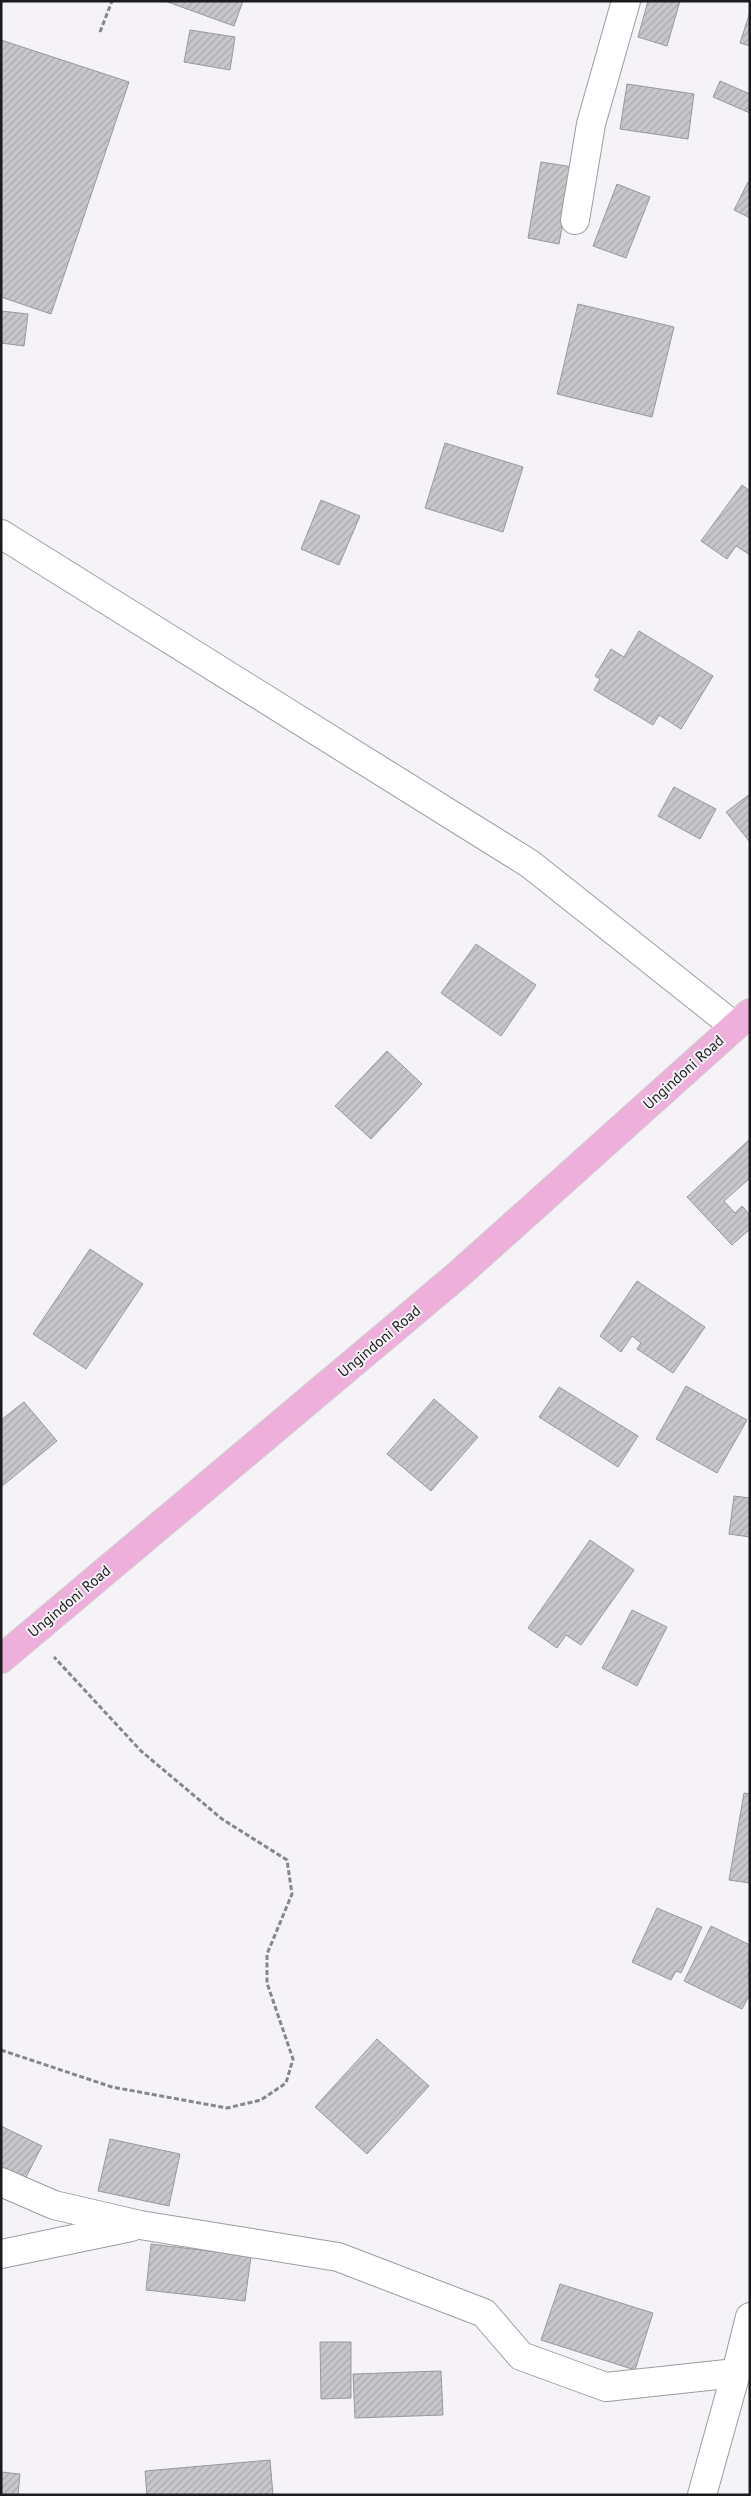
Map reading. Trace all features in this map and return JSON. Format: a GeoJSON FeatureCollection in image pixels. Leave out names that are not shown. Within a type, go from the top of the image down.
{"type":"FeatureCollection","features":[{"type":"Feature","properties":{"kind":"main road","name":"Ungindoni Road"},"geometry":{"type":"LineString","coordinates":[[1,1659],[459,1274],[742,1020]]}},
{"type":"Feature","properties":{"kind":"street"},"geometry":{"type":"LineString","coordinates":[[576,220],[591,124],[626,1]]}},
{"type":"Feature","properties":{"kind":"street"},"geometry":{"type":"LineString","coordinates":[[1,534],[530,864],[742,1020]]}},
{"type":"Feature","properties":{"kind":"street"},"geometry":{"type":"LineString","coordinates":[[1,2182],[54,2205],[140,2225],[338,2258],[484,2313],[521,2356],[606,2388],[742,2360]]}},
{"type":"Feature","properties":{"kind":"street"},"geometry":{"type":"LineString","coordinates":[[1,2254],[140,2225]]}},
{"type":"Feature","properties":{"kind":"street"},"geometry":{"type":"LineString","coordinates":[[702,2495],[742,2360],[750,2317]]}},
{"type":"Feature","properties":{"kind":"path"},"geometry":{"type":"LineString","coordinates":[[100,32],[112,1]]}},
{"type":"Feature","properties":{"kind":"path"},"geometry":{"type":"LineString","coordinates":[[1,2050],[112,2087],[227,2108],[261,2100],[286,2083],[294,2059],[267,1983],[267,1954],[292,1894],[286,1860],[222,1819],[141,1751],[32,1632]]}},
{"type":"Feature","properties":{"kind":"building"},"geometry":{"type":"Polygon","coordinates":[[[165,1],[243,1],[234,26],[165,1]]]}},
{"type":"Feature","properties":{"kind":"building"},"geometry":{"type":"Polygon","coordinates":[[[648,1],[680,1],[667,46],[638,37],[648,1]]]}},
{"type":"Feature","properties":{"kind":"building"},"geometry":{"type":"Polygon","coordinates":[[[750,12],[750,46],[740,43],[750,12]]]}},
{"type":"Feature","properties":{"kind":"building"},"geometry":{"type":"Polygon","coordinates":[[[190,30],[235,37],[230,70],[184,62],[190,30]]]}},
{"type":"Feature","properties":{"kind":"building"},"geometry":{"type":"Polygon","coordinates":[[[1,40],[129,82],[51,314],[1,297],[1,40]]]}},
{"type":"Feature","properties":{"kind":"building"},"geometry":{"type":"Polygon","coordinates":[[[720,81],[750,94],[750,113],[713,97],[720,81]]]}},
{"type":"Feature","properties":{"kind":"building"},"geometry":{"type":"Polygon","coordinates":[[[627,84],[694,94],[688,139],[620,129],[627,84]]]}},
{"type":"Feature","properties":{"kind":"building"},"geometry":{"type":"Polygon","coordinates":[[[541,162],[573,167],[559,244],[528,238],[541,162]]]}},
{"type":"Feature","properties":{"kind":"building"},"geometry":{"type":"Polygon","coordinates":[[[748,182],[750,183],[750,218],[734,210],[748,182]]]}},
{"type":"Feature","properties":{"kind":"building"},"geometry":{"type":"Polygon","coordinates":[[[617,184],[650,197],[626,258],[593,246],[617,184]]]}},
{"type":"Feature","properties":{"kind":"building"},"geometry":{"type":"Polygon","coordinates":[[[578,304],[674,327],[652,417],[557,394],[578,304]]]}},
{"type":"Feature","properties":{"kind":"building"},"geometry":{"type":"Polygon","coordinates":[[[1,311],[28,314],[24,346],[1,343],[1,311]]]}},
{"type":"Feature","properties":{"kind":"building"},"geometry":{"type":"Polygon","coordinates":[[[445,443],[523,467],[503,532],[425,508],[445,443]]]}},
{"type":"Feature","properties":{"kind":"building"},"geometry":{"type":"Polygon","coordinates":[[[742,485],[750,491],[750,555],[736,546],[727,559],[701,541],[742,485]]]}},
{"type":"Feature","properties":{"kind":"building"},"geometry":{"type":"Polygon","coordinates":[[[321,500],[360,516],[339,565],[301,549],[321,500]]]}},
{"type":"Feature","properties":{"kind":"building"},"geometry":{"type":"Polygon","coordinates":[[[639,631],[713,676],[681,729],[659,715],[653,725],[594,690],[600,679],[595,676],[611,649],[624,657],[639,631]]]}},
{"type":"Feature","properties":{"kind":"building"},"geometry":{"type":"Polygon","coordinates":[[[674,787],[716,809],[700,839],[658,816],[674,787]]]}},
{"type":"Feature","properties":{"kind":"building"},"geometry":{"type":"Polygon","coordinates":[[[750,794],[750,841],[749,841],[726,812],[750,794]]]}},
{"type":"Feature","properties":{"kind":"building"},"geometry":{"type":"Polygon","coordinates":[[[476,944],[536,985],[501,1036],[441,993],[476,944]]]}},
{"type":"Feature","properties":{"kind":"building"},"geometry":{"type":"Polygon","coordinates":[[[387,1051],[422,1084],[371,1139],[335,1106],[387,1051]]]}},
{"type":"Feature","properties":{"kind":"building"},"geometry":{"type":"Polygon","coordinates":[[[750,1139],[750,1178],[724,1201],[735,1213],[742,1206],[750,1215],[750,1229],[732,1245],[687,1197],[750,1139]]]}},
{"type":"Feature","properties":{"kind":"building"},"geometry":{"type":"Polygon","coordinates":[[[90,1249],[143,1284],[86,1369],[33,1334],[90,1249]]]}},
{"type":"Feature","properties":{"kind":"building"},"geometry":{"type":"Polygon","coordinates":[[[637,1281],[705,1327],[673,1373],[637,1349],[641,1343],[632,1336],[621,1352],[600,1336],[637,1281]]]}},
{"type":"Feature","properties":{"kind":"building"},"geometry":{"type":"Polygon","coordinates":[[[686,1386],[747,1420],[717,1473],[656,1439],[686,1386]]]}},
{"type":"Feature","properties":{"kind":"building"},"geometry":{"type":"Polygon","coordinates":[[[559,1387],[638,1436],[618,1467],[539,1417],[559,1387]]]}},
{"type":"Feature","properties":{"kind":"building"},"geometry":{"type":"Polygon","coordinates":[[[434,1399],[478,1437],[431,1491],[387,1454],[434,1399]]]}},
{"type":"Feature","properties":{"kind":"building"},"geometry":{"type":"Polygon","coordinates":[[[24,1402],[57,1441],[1,1487],[1,1420],[24,1402]]]}},
{"type":"Feature","properties":{"kind":"building"},"geometry":{"type":"Polygon","coordinates":[[[734,1496],[750,1498],[750,1537],[729,1534],[734,1496]]]}},
{"type":"Feature","properties":{"kind":"building"},"geometry":{"type":"Polygon","coordinates":[[[590,1540],[634,1570],[581,1645],[566,1635],[557,1648],[528,1628],[590,1540]]]}},
{"type":"Feature","properties":{"kind":"building"},"geometry":{"type":"Polygon","coordinates":[[[632,1610],[667,1627],[637,1686],[602,1668],[632,1610]]]}},
{"type":"Feature","properties":{"kind":"building"},"geometry":{"type":"Polygon","coordinates":[[[744,1793],[750,1794],[750,1883],[729,1880],[744,1793]]]}},
{"type":"Feature","properties":{"kind":"building"},"geometry":{"type":"Polygon","coordinates":[[[657,1908],[702,1927],[681,1973],[676,1971],[671,1980],[632,1962],[657,1908]]]}},
{"type":"Feature","properties":{"kind":"building"},"geometry":{"type":"Polygon","coordinates":[[[711,1926],[750,1945],[748,1962],[750,1971],[747,1977],[750,1979],[750,1994],[742,2009],[684,1981],[711,1926]]]}},
{"type":"Feature","properties":{"kind":"building"},"geometry":{"type":"Polygon","coordinates":[[[377,2039],[429,2086],[367,2154],[315,2107],[377,2039]]]}},
{"type":"Feature","properties":{"kind":"building"},"geometry":{"type":"Polygon","coordinates":[[[1,2126],[42,2146],[25,2179],[1,2167],[1,2126]]]}},
{"type":"Feature","properties":{"kind":"building"},"geometry":{"type":"Polygon","coordinates":[[[110,2139],[180,2154],[169,2206],[98,2191],[110,2139]]]}},
{"type":"Feature","properties":{"kind":"building"},"geometry":{"type":"Polygon","coordinates":[[[151,2244],[251,2256],[245,2301],[146,2290],[151,2244]]]}},
{"type":"Feature","properties":{"kind":"building"},"geometry":{"type":"Polygon","coordinates":[[[560,2284],[653,2313],[635,2370],[541,2340],[560,2284]]]}},
{"type":"Feature","properties":{"kind":"building"},"geometry":{"type":"Polygon","coordinates":[[[320,2342],[351,2342],[351,2398],[321,2399],[320,2342]]]}},
{"type":"Feature","properties":{"kind":"building"},"geometry":{"type":"Polygon","coordinates":[[[441,2371],[443,2415],[355,2418],[353,2374],[441,2371]]]}},
{"type":"Feature","properties":{"kind":"building"},"geometry":{"type":"Polygon","coordinates":[[[270,2460],[273,2495],[147,2495],[145,2471],[270,2460]]]}},
{"type":"Feature","properties":{"kind":"building"},"geometry":{"type":"Polygon","coordinates":[[[1,2472],[20,2474],[18,2495],[1,2495],[1,2472]]]}}]}
